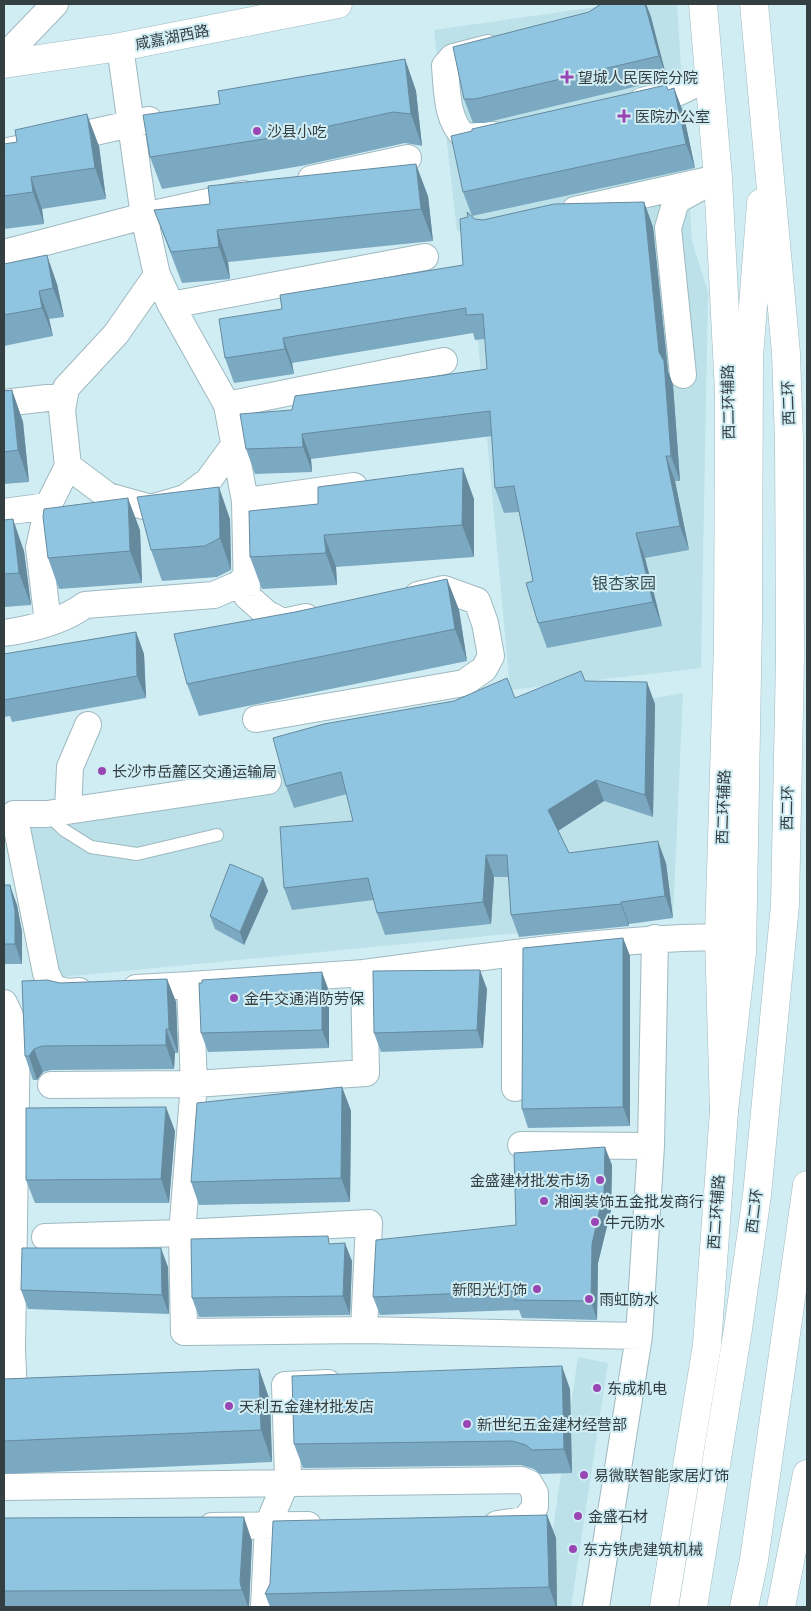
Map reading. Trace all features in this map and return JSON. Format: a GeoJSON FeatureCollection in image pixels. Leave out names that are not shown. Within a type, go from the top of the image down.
{"type":"FeatureCollection","features":[{"type":"Feature","properties":{"kind":"main road","name":"咸嘉湖西路"},"geometry":{"type":"LineString","coordinates":[[4,64],[120,47],[338,4]]}},
{"type":"Feature","properties":{"kind":"main road","name":"西二环辅路"},"geometry":{"type":"LineString","coordinates":[[664,1607],[707,1345],[724,1111],[719,938],[728,644],[729,392],[718,178],[703,4]]}},
{"type":"Feature","properties":{"kind":"main road","name":"西二环"},"geometry":{"type":"LineString","coordinates":[[693,1607],[737,1338],[756,1204],[785,905],[790,658],[789,441],[786,352],[754,4]]}},
{"type":"Feature","properties":{"kind":"main road"},"geometry":{"type":"LineString","coordinates":[[724,1111],[742,953],[748,619],[749,356],[753,283],[768,144]]}},
{"type":"Feature","properties":{"kind":"main road"},"geometry":{"type":"LineString","coordinates":[[744,1607],[761,1511],[807,1185]]}},
{"type":"Feature","properties":{"kind":"main road"},"geometry":{"type":"LineString","coordinates":[[782,1607],[807,1474]]}},
{"type":"Feature","properties":{"kind":"street"},"geometry":{"type":"LineString","coordinates":[[4,57],[55,4]]}},
{"type":"Feature","properties":{"kind":"street"},"geometry":{"type":"LineString","coordinates":[[509,43],[453,58],[446,66],[447,90],[450,111],[458,131],[465,137],[485,138],[514,131]]}},
{"type":"Feature","properties":{"kind":"street"},"geometry":{"type":"LineString","coordinates":[[120,47],[144,216],[157,275],[170,305],[227,404],[245,501],[247,596],[266,613],[283,622],[330,612]]}},
{"type":"Feature","properties":{"kind":"street"},"geometry":{"type":"LineString","coordinates":[[621,106],[680,92],[709,78]]}},
{"type":"Feature","properties":{"kind":"street"},"geometry":{"type":"LineString","coordinates":[[4,152],[131,123],[170,117]]}},
{"type":"Feature","properties":{"kind":"street"},"geometry":{"type":"LineString","coordinates":[[4,253],[144,216],[408,158]]}},
{"type":"Feature","properties":{"kind":"street"},"geometry":{"type":"LineString","coordinates":[[556,215],[718,178]]}},
{"type":"Feature","properties":{"kind":"street"},"geometry":{"type":"LineString","coordinates":[[683,375],[668,228],[676,201],[718,178]]}},
{"type":"Feature","properties":{"kind":"street"},"geometry":{"type":"LineString","coordinates":[[170,305],[424,257]]}},
{"type":"Feature","properties":{"kind":"street"},"geometry":{"type":"LineString","coordinates":[[48,623],[38,548],[48,506],[68,466],[62,410],[66,388],[116,334],[157,275]]}},
{"type":"Feature","properties":{"kind":"street"},"geometry":{"type":"LineString","coordinates":[[227,404],[444,361]]}},
{"type":"Feature","properties":{"kind":"street"},"geometry":{"type":"LineString","coordinates":[[4,403],[64,396]]}},
{"type":"Feature","properties":{"kind":"street"},"geometry":{"type":"LineString","coordinates":[[68,466],[108,496],[151,508],[185,498],[208,481],[235,444]]}},
{"type":"Feature","properties":{"kind":"street"},"geometry":{"type":"LineString","coordinates":[[245,501],[373,483]]}},
{"type":"Feature","properties":{"kind":"street"},"geometry":{"type":"LineString","coordinates":[[4,512],[48,506]]}},
{"type":"Feature","properties":{"kind":"street"},"geometry":{"type":"LineString","coordinates":[[4,633],[29,630],[72,615],[85,605],[214,595],[239,584],[246,576]]}},
{"type":"Feature","properties":{"kind":"street"},"geometry":{"type":"LineString","coordinates":[[256,719],[464,683],[484,669],[491,656],[485,622],[477,601],[444,589],[397,599]]}},
{"type":"Feature","properties":{"kind":"street"},"geometry":{"type":"LineString","coordinates":[[57,812],[70,767],[88,725]]}},
{"type":"Feature","properties":{"kind":"street"},"geometry":{"type":"LineString","coordinates":[[268,781],[57,812],[9,814],[46,973],[53,988],[68,992],[364,973],[515,953],[655,938],[719,938]]}},
{"type":"Feature","properties":{"kind":"street"},"geometry":{"type":"LineString","coordinates":[[596,1607],[639,1336],[651,1146],[655,938]]}},
{"type":"Feature","properties":{"kind":"street"},"geometry":{"type":"LineString","coordinates":[[515,953],[515,1088]]}},
{"type":"Feature","properties":{"kind":"street"},"geometry":{"type":"LineString","coordinates":[[51,1085],[194,1084],[366,1073],[364,973]]}},
{"type":"Feature","properties":{"kind":"street"},"geometry":{"type":"LineString","coordinates":[[190,985],[194,1084],[182,1233],[184,1332],[364,1330],[639,1336]]}},
{"type":"Feature","properties":{"kind":"street"},"geometry":{"type":"LineString","coordinates":[[4,1003],[17,1031],[10,1102],[8,1349],[17,1395]]}},
{"type":"Feature","properties":{"kind":"street"},"geometry":{"type":"LineString","coordinates":[[521,1145],[651,1146]]}},
{"type":"Feature","properties":{"kind":"street"},"geometry":{"type":"LineString","coordinates":[[45,1237],[182,1233],[369,1223],[364,1330]]}},
{"type":"Feature","properties":{"kind":"street"},"geometry":{"type":"LineString","coordinates":[[264,1607],[268,1525],[288,1477],[275,1385],[354,1382]]}},
{"type":"Feature","properties":{"kind":"street"},"geometry":{"type":"LineString","coordinates":[[4,1487],[521,1480],[529,1483],[535,1493],[535,1507],[525,1520],[506,1524],[476,1524]]}},
{"type":"Feature","properties":{"kind":"street"},"geometry":{"type":"LineString","coordinates":[[190,1526],[328,1525]]}},
{"type":"Feature","properties":{"kind":"lane"},"geometry":{"type":"LineString","coordinates":[[57,812],[64,830],[91,847],[137,854],[217,835]]}},
{"type":"Feature","properties":{"kind":"shaded area"},"geometry":{"type":"Polygon","coordinates":[[[616,4],[677,4],[692,241],[708,292],[701,668],[510,690],[469,243],[677,241],[457,231],[434,30],[616,4]]]}},
{"type":"Feature","properties":{"kind":"shaded area"},"geometry":{"type":"Polygon","coordinates":[[[683,693],[673,918],[52,978],[14,814],[683,693]]]}},
{"type":"Feature","properties":{"kind":"shaded area"},"geometry":{"type":"Polygon","coordinates":[[[578,1357],[608,1363],[571,1607],[551,1607],[542,1605],[578,1357]]]}},
{"type":"Feature","properties":{"kind":"building"},"geometry":{"type":"Polygon","coordinates":[[[601,4],[645,4],[659,56],[475,99],[464,99],[453,47],[589,12],[601,4]]]}},
{"type":"Feature","properties":{"kind":"building"},"geometry":{"type":"Polygon","coordinates":[[[405,59],[411,114],[393,112],[289,135],[150,157],[143,115],[220,104],[218,91],[405,59]]]}},
{"type":"Feature","properties":{"kind":"building"},"geometry":{"type":"Polygon","coordinates":[[[666,85],[668,90],[674,88],[686,144],[463,192],[451,136],[472,131],[472,129],[666,85]]]}},
{"type":"Feature","properties":{"kind":"building"},"geometry":{"type":"Polygon","coordinates":[[[87,114],[95,168],[31,177],[33,192],[4,196],[4,144],[17,142],[15,130],[87,114]]]}},
{"type":"Feature","properties":{"kind":"building"},"geometry":{"type":"Polygon","coordinates":[[[416,164],[421,209],[217,230],[219,247],[171,252],[154,210],[210,204],[208,186],[416,164]]]}},
{"type":"Feature","properties":{"kind":"building"},"geometry":{"type":"Polygon","coordinates":[[[644,202],[659,352],[664,361],[671,456],[666,456],[680,526],[636,533],[653,602],[538,623],[526,583],[533,581],[514,486],[495,488],[490,411],[302,434],[303,447],[246,449],[240,414],[292,410],[295,396],[487,369],[483,314],[466,315],[466,308],[283,338],[285,349],[225,358],[219,319],[282,309],[280,295],[463,265],[460,219],[468,217],[467,212],[475,219],[483,220],[554,204],[644,202]]]}},
{"type":"Feature","properties":{"kind":"building"},"geometry":{"type":"Polygon","coordinates":[[[47,255],[53,288],[39,291],[42,308],[4,315],[4,264],[47,255]]]}},
{"type":"Feature","properties":{"kind":"building"},"geometry":{"type":"Polygon","coordinates":[[[12,390],[18,450],[4,452],[4,391],[12,390]]]}},
{"type":"Feature","properties":{"kind":"building"},"geometry":{"type":"Polygon","coordinates":[[[463,468],[462,525],[324,535],[326,553],[250,557],[249,511],[318,504],[318,487],[463,468]]]}},
{"type":"Feature","properties":{"kind":"building"},"geometry":{"type":"Polygon","coordinates":[[[219,487],[220,538],[205,546],[151,550],[137,497],[219,487]]]}},
{"type":"Feature","properties":{"kind":"building"},"geometry":{"type":"Polygon","coordinates":[[[128,498],[130,551],[48,558],[43,517],[44,509],[128,498]]]}},
{"type":"Feature","properties":{"kind":"building"},"geometry":{"type":"Polygon","coordinates":[[[13,519],[19,573],[4,574],[4,520],[13,519]]]}},
{"type":"Feature","properties":{"kind":"building"},"geometry":{"type":"Polygon","coordinates":[[[447,579],[455,629],[187,684],[174,634],[295,612],[447,579]]]}},
{"type":"Feature","properties":{"kind":"building"},"geometry":{"type":"Polygon","coordinates":[[[136,632],[137,676],[4,700],[4,654],[136,632]]]}},
{"type":"Feature","properties":{"kind":"building"},"geometry":{"type":"Polygon","coordinates":[[[581,671],[585,681],[647,682],[645,795],[596,780],[548,810],[569,853],[658,841],[665,896],[621,902],[621,904],[511,915],[507,855],[486,855],[483,902],[377,913],[368,878],[284,888],[280,827],[353,821],[341,772],[286,786],[273,738],[324,724],[454,701],[507,678],[515,698],[581,671]]]}},
{"type":"Feature","properties":{"kind":"building"},"geometry":{"type":"Polygon","coordinates":[[[230,864],[263,878],[240,932],[210,916],[230,864]]]}},
{"type":"Feature","properties":{"kind":"building"},"geometry":{"type":"Polygon","coordinates":[[[4,885],[10,885],[15,911],[15,944],[4,944],[4,885]]]}},
{"type":"Feature","properties":{"kind":"building"},"geometry":{"type":"Polygon","coordinates":[[[623,938],[623,1107],[522,1109],[523,948],[623,938]]]}},
{"type":"Feature","properties":{"kind":"building"},"geometry":{"type":"Polygon","coordinates":[[[480,970],[477,1030],[374,1033],[373,971],[480,970]]]}},
{"type":"Feature","properties":{"kind":"building"},"geometry":{"type":"Polygon","coordinates":[[[322,972],[322,1030],[201,1033],[199,983],[202,983],[202,980],[322,972]]]}},
{"type":"Feature","properties":{"kind":"building"},"geometry":{"type":"Polygon","coordinates":[[[167,979],[169,1029],[166,1029],[166,1045],[42,1046],[34,1049],[29,1056],[25,1056],[22,981],[47,980],[60,983],[167,979]]]}},
{"type":"Feature","properties":{"kind":"building"},"geometry":{"type":"Polygon","coordinates":[[[342,1087],[341,1178],[191,1182],[197,1103],[342,1087]]]}},
{"type":"Feature","properties":{"kind":"building"},"geometry":{"type":"Polygon","coordinates":[[[166,1107],[161,1179],[26,1180],[26,1108],[166,1107]]]}},
{"type":"Feature","properties":{"kind":"building"},"geometry":{"type":"Polygon","coordinates":[[[605,1147],[604,1191],[592,1244],[591,1301],[515,1300],[515,1291],[373,1297],[376,1240],[516,1225],[514,1153],[605,1147]]]}},
{"type":"Feature","properties":{"kind":"building"},"geometry":{"type":"Polygon","coordinates":[[[328,1236],[329,1244],[345,1243],[343,1296],[192,1298],[191,1239],[328,1236]]]}},
{"type":"Feature","properties":{"kind":"building"},"geometry":{"type":"Polygon","coordinates":[[[22,1248],[161,1248],[162,1295],[21,1290],[22,1248]]]}},
{"type":"Feature","properties":{"kind":"building"},"geometry":{"type":"Polygon","coordinates":[[[562,1366],[564,1449],[532,1450],[526,1445],[512,1441],[294,1444],[292,1376],[562,1366]]]}},
{"type":"Feature","properties":{"kind":"building"},"geometry":{"type":"Polygon","coordinates":[[[259,1369],[261,1430],[4,1441],[4,1379],[259,1369]]]}},
{"type":"Feature","properties":{"kind":"building"},"geometry":{"type":"Polygon","coordinates":[[[547,1515],[549,1587],[265,1594],[270,1584],[273,1521],[547,1515]]]}},
{"type":"Feature","properties":{"kind":"building"},"geometry":{"type":"Polygon","coordinates":[[[244,1517],[240,1582],[242,1590],[4,1591],[4,1518],[244,1517]]]}},
{"type":"Feature","properties":{"kind":"place","name":"望城人民医院分院"},"geometry":{"type":"Point","coordinates":[567,77]}},
{"type":"Feature","properties":{"kind":"place","name":"医院办公室"},"geometry":{"type":"Point","coordinates":[624,116]}},
{"type":"Feature","properties":{"kind":"place","name":"沙县小吃"},"geometry":{"type":"Point","coordinates":[257,131]}},
{"type":"Feature","properties":{"kind":"place","name":"长沙市岳麓区交通运输局"},"geometry":{"type":"Point","coordinates":[102,771]}},
{"type":"Feature","properties":{"kind":"place","name":"金牛交通消防劳保"},"geometry":{"type":"Point","coordinates":[234,998]}},
{"type":"Feature","properties":{"kind":"place","name":"金盛建材批发市场"},"geometry":{"type":"Point","coordinates":[600,1180]}},
{"type":"Feature","properties":{"kind":"place","name":"湘闽装饰五金批发商行"},"geometry":{"type":"Point","coordinates":[544,1201]}},
{"type":"Feature","properties":{"kind":"place","name":"牛元防水"},"geometry":{"type":"Point","coordinates":[595,1222]}},
{"type":"Feature","properties":{"kind":"place","name":"新阳光灯饰"},"geometry":{"type":"Point","coordinates":[537,1289]}},
{"type":"Feature","properties":{"kind":"place","name":"雨虹防水"},"geometry":{"type":"Point","coordinates":[589,1299]}},
{"type":"Feature","properties":{"kind":"place","name":"东成机电"},"geometry":{"type":"Point","coordinates":[597,1388]}},
{"type":"Feature","properties":{"kind":"place","name":"天利五金建材批发店"},"geometry":{"type":"Point","coordinates":[229,1406]}},
{"type":"Feature","properties":{"kind":"place","name":"新世纪五金建材经营部"},"geometry":{"type":"Point","coordinates":[467,1424]}},
{"type":"Feature","properties":{"kind":"place","name":"易微联智能家居灯饰"},"geometry":{"type":"Point","coordinates":[584,1475]}},
{"type":"Feature","properties":{"kind":"place","name":"金盛石材"},"geometry":{"type":"Point","coordinates":[578,1516]}},
{"type":"Feature","properties":{"kind":"place","name":"东方铁虎建筑机械"},"geometry":{"type":"Point","coordinates":[573,1549]}},
{"type":"Feature","properties":{"kind":"district","name":"银杏家园"},"geometry":{"type":"Point","coordinates":[624,583]}}]}
